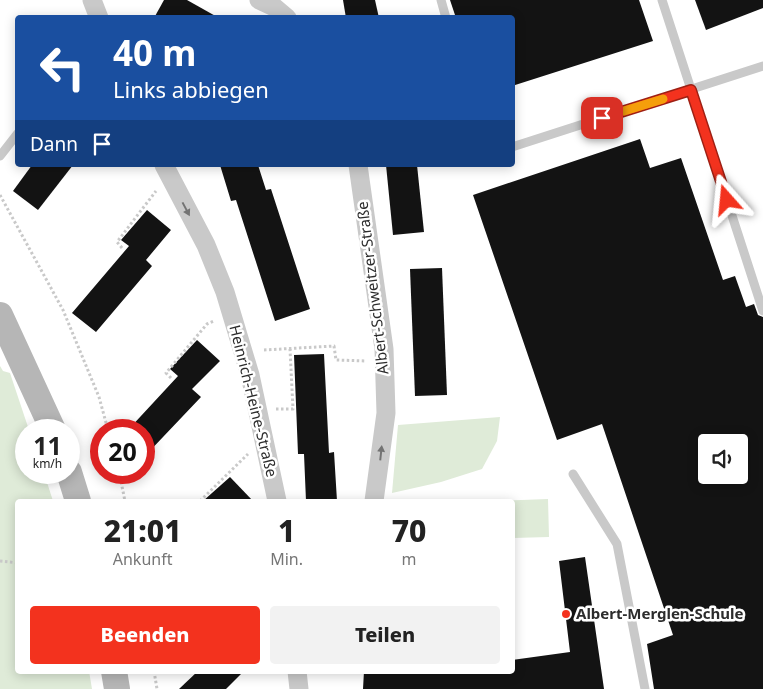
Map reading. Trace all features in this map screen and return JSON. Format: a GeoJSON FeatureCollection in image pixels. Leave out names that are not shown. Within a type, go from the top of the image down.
{"type":"FeatureCollection","features":[{"type":"Feature","properties":{"kind":"main road"},"geometry":{"type":"LineString","coordinates":[[0,315],[48,419]]}},
{"type":"Feature","properties":{"kind":"main road"},"geometry":{"type":"LineString","coordinates":[[73,484],[77,499]]}},
{"type":"Feature","properties":{"kind":"main road"},"geometry":{"type":"LineString","coordinates":[[114,674],[116,689]]}},
{"type":"Feature","properties":{"kind":"street"},"geometry":{"type":"LineString","coordinates":[[92,0],[97,15]]}},
{"type":"Feature","properties":{"kind":"street"},"geometry":{"type":"LineString","coordinates":[[259,0],[274,7],[283,15]]}},
{"type":"Feature","properties":{"kind":"street","name":"Heinrich-Heine-Straße"},"geometry":{"type":"LineString","coordinates":[[165,167],[206,245],[225,292],[258,410],[277,499]]}},
{"type":"Feature","properties":{"kind":"street","name":"Albert-Schweitzer-Straße"},"geometry":{"type":"LineString","coordinates":[[358,167],[384,349],[386,413],[374,499]]}},
{"type":"Feature","properties":{"kind":"street"},"geometry":{"type":"LineString","coordinates":[[296,674],[299,689]]}},
{"type":"Feature","properties":{"kind":"lane"},"geometry":{"type":"LineString","coordinates":[[440,0],[445,15]]}},
{"type":"Feature","properties":{"kind":"lane"},"geometry":{"type":"LineString","coordinates":[[662,0],[763,310]]}},
{"type":"Feature","properties":{"kind":"lane"},"geometry":{"type":"LineString","coordinates":[[515,146],[763,66]]}},
{"type":"Feature","properties":{"kind":"lane"},"geometry":{"type":"LineString","coordinates":[[0,156],[15,137]]}},
{"type":"Feature","properties":{"kind":"lane"},"geometry":{"type":"LineString","coordinates":[[573,474],[617,544],[645,689]]}},
{"type":"Feature","properties":{"kind":"path"},"geometry":{"type":"LineString","coordinates":[[122,248],[117,242],[156,192]]}},
{"type":"Feature","properties":{"kind":"path"},"geometry":{"type":"LineString","coordinates":[[0,195],[63,310],[99,397],[105,419]]}},
{"type":"Feature","properties":{"kind":"path"},"geometry":{"type":"LineString","coordinates":[[171,378],[166,373],[207,324]]}},
{"type":"Feature","properties":{"kind":"path"},"geometry":{"type":"LineString","coordinates":[[243,352],[334,346],[336,360],[384,361]]}},
{"type":"Feature","properties":{"kind":"path"},"geometry":{"type":"LineString","coordinates":[[258,410],[293,409],[290,349]]}},
{"type":"Feature","properties":{"kind":"path"},"geometry":{"type":"LineString","coordinates":[[202,499],[241,461]]}},
{"type":"Feature","properties":{"kind":"path"},"geometry":{"type":"LineString","coordinates":[[121,484],[125,499]]}},
{"type":"Feature","properties":{"kind":"path"},"geometry":{"type":"LineString","coordinates":[[0,561],[15,564]]}},
{"type":"Feature","properties":{"kind":"path"},"geometry":{"type":"LineString","coordinates":[[154,674],[157,689]]}},
{"type":"Feature","properties":{"kind":"green space"},"geometry":{"type":"Polygon","coordinates":[[[0,366],[3,371],[10,373],[25,419],[15,419],[15,484],[48,484],[52,499],[15,499],[15,674],[90,674],[92,689],[0,689],[0,366]]]}},
{"type":"Feature","properties":{"kind":"green space"},"geometry":{"type":"Polygon","coordinates":[[[500,417],[497,441],[482,469],[441,482],[392,493],[398,425],[500,417]]]}},
{"type":"Feature","properties":{"kind":"green space"},"geometry":{"type":"Polygon","coordinates":[[[548,499],[549,537],[515,538],[515,500],[548,499]]]}},
{"type":"Feature","properties":{"kind":"building"},"geometry":{"type":"Polygon","coordinates":[[[164,0],[187,0],[214,15],[156,15],[164,0]]]}},
{"type":"Feature","properties":{"kind":"building"},"geometry":{"type":"Polygon","coordinates":[[[343,0],[375,0],[378,15],[346,15],[343,0]]]}},
{"type":"Feature","properties":{"kind":"building"},"geometry":{"type":"Polygon","coordinates":[[[450,0],[639,0],[653,41],[515,85],[515,15],[455,15],[450,0]]]}},
{"type":"Feature","properties":{"kind":"building"},"geometry":{"type":"Polygon","coordinates":[[[695,0],[763,0],[763,8],[706,30],[695,0]]]}},
{"type":"Feature","properties":{"kind":"building"},"geometry":{"type":"Polygon","coordinates":[[[640,139],[650,168],[681,158],[723,280],[735,276],[746,307],[754,304],[758,315],[763,317],[763,689],[654,689],[647,644],[673,635],[602,424],[557,440],[473,195],[640,139]]]}},
{"type":"Feature","properties":{"kind":"building"},"geometry":{"type":"Polygon","coordinates":[[[31,167],[71,167],[38,210],[13,191],[31,167]]]}},
{"type":"Feature","properties":{"kind":"building"},"geometry":{"type":"Polygon","coordinates":[[[221,167],[259,167],[266,190],[271,189],[310,309],[275,321],[236,200],[231,201],[221,167]]]}},
{"type":"Feature","properties":{"kind":"building"},"geometry":{"type":"Polygon","coordinates":[[[386,167],[417,167],[424,232],[393,235],[386,167]]]}},
{"type":"Feature","properties":{"kind":"building"},"geometry":{"type":"Polygon","coordinates":[[[147,210],[171,230],[146,260],[152,266],[96,332],[72,313],[129,246],[121,240],[147,210]]]}},
{"type":"Feature","properties":{"kind":"building"},"geometry":{"type":"Polygon","coordinates":[[[442,268],[447,395],[415,396],[410,269],[442,268]]]}},
{"type":"Feature","properties":{"kind":"building"},"geometry":{"type":"Polygon","coordinates":[[[197,340],[220,361],[192,389],[201,397],[155,445],[155,419],[138,419],[178,376],[170,369],[197,340]]]}},
{"type":"Feature","properties":{"kind":"building"},"geometry":{"type":"Polygon","coordinates":[[[324,354],[329,453],[334,452],[337,499],[306,499],[304,454],[298,454],[294,355],[324,354]]]}},
{"type":"Feature","properties":{"kind":"building"},"geometry":{"type":"Polygon","coordinates":[[[230,477],[251,499],[205,499],[230,477]]]}},
{"type":"Feature","properties":{"kind":"building"},"geometry":{"type":"Polygon","coordinates":[[[585,557],[604,689],[363,689],[364,674],[515,674],[515,660],[570,652],[559,561],[585,557]]]}},
{"type":"Feature","properties":{"kind":"building"},"geometry":{"type":"Polygon","coordinates":[[[195,674],[241,674],[226,689],[179,689],[195,674]]]}},
{"type":"Feature","properties":{"kind":"slow traffic"},"geometry":{"type":"LineString","coordinates":[[624,111],[663,99]]}},
{"type":"Feature","properties":{"kind":"place","name":"Albert-Merglen-Schule"},"geometry":{"type":"Point","coordinates":[566,614]}},
{"type":"Feature","properties":{"kind":"route"},"geometry":{"type":"LineString","coordinates":[[602,118],[691,90],[727,200]]}}]}
